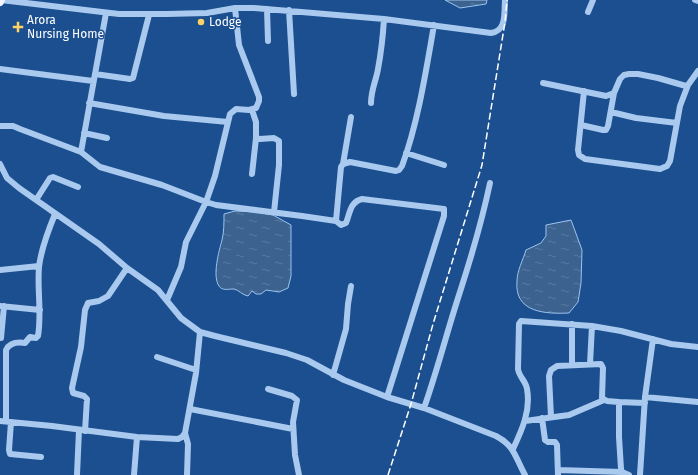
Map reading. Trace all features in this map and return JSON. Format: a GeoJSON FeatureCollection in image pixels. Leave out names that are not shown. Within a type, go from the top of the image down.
{"type":"FeatureCollection","features":[{"type":"Feature","properties":{"kind":"street"},"geometry":{"type":"LineString","coordinates":[[1,1],[106,13],[149,15],[207,13],[235,8],[289,10],[384,19],[490,33],[499,30],[502,26],[505,0]]}},
{"type":"Feature","properties":{"kind":"street"},"geometry":{"type":"LineString","coordinates":[[588,12],[593,0]]}},
{"type":"Feature","properties":{"kind":"street"},"geometry":{"type":"LineString","coordinates":[[167,300],[181,267],[186,242],[206,202],[216,176],[228,122],[232,111],[236,109],[252,110],[258,105],[259,97],[239,45],[235,8]]}},
{"type":"Feature","properties":{"kind":"street"},"geometry":{"type":"LineString","coordinates":[[267,9],[268,41]]}},
{"type":"Feature","properties":{"kind":"street"},"geometry":{"type":"LineString","coordinates":[[289,10],[294,94]]}},
{"type":"Feature","properties":{"kind":"street"},"geometry":{"type":"LineString","coordinates":[[81,152],[106,13]]}},
{"type":"Feature","properties":{"kind":"street"},"geometry":{"type":"LineString","coordinates":[[95,74],[130,79],[133,78],[149,15]]}},
{"type":"Feature","properties":{"kind":"street"},"geometry":{"type":"LineString","coordinates":[[371,103],[372,89],[378,71],[384,19]]}},
{"type":"Feature","properties":{"kind":"street"},"geometry":{"type":"LineString","coordinates":[[343,164],[350,162],[396,171],[402,166],[425,76],[434,26]]}},
{"type":"Feature","properties":{"kind":"street"},"geometry":{"type":"LineString","coordinates":[[0,69],[93,81]]}},
{"type":"Feature","properties":{"kind":"street"},"geometry":{"type":"LineString","coordinates":[[584,91],[578,153],[581,157],[585,159],[660,169],[667,166],[670,161],[682,101],[688,85],[698,71]]}},
{"type":"Feature","properties":{"kind":"street"},"geometry":{"type":"LineString","coordinates":[[580,125],[606,130],[614,93],[620,78],[624,75],[638,74],[658,78],[683,86],[688,85]]}},
{"type":"Feature","properties":{"kind":"street"},"geometry":{"type":"LineString","coordinates":[[542,83],[606,96],[614,93]]}},
{"type":"Feature","properties":{"kind":"street"},"geometry":{"type":"LineString","coordinates":[[89,103],[164,116],[228,122]]}},
{"type":"Feature","properties":{"kind":"street"},"geometry":{"type":"LineString","coordinates":[[252,110],[256,122],[256,138],[252,174]]}},
{"type":"Feature","properties":{"kind":"street"},"geometry":{"type":"LineString","coordinates":[[611,112],[636,118],[677,123]]}},
{"type":"Feature","properties":{"kind":"street"},"geometry":{"type":"LineString","coordinates":[[336,221],[341,167],[343,164],[351,117]]}},
{"type":"Feature","properties":{"kind":"street"},"geometry":{"type":"LineString","coordinates":[[0,126],[13,126],[81,152],[100,167],[162,185],[216,205],[336,221],[341,225],[346,223],[351,206],[358,200],[362,199],[444,209],[387,397]]}},
{"type":"Feature","properties":{"kind":"street"},"geometry":{"type":"LineString","coordinates":[[84,134],[107,138]]}},
{"type":"Feature","properties":{"kind":"street"},"geometry":{"type":"LineString","coordinates":[[256,138],[260,140],[274,138],[279,140],[279,165],[274,212]]}},
{"type":"Feature","properties":{"kind":"street"},"geometry":{"type":"LineString","coordinates":[[406,153],[444,165]]}},
{"type":"Feature","properties":{"kind":"street"},"geometry":{"type":"LineString","coordinates":[[0,166],[7,178],[18,188],[99,244],[127,268],[158,290],[181,318],[200,332],[286,353],[307,360],[344,380],[387,397],[424,408],[496,436],[505,441],[513,449],[525,475]]}},
{"type":"Feature","properties":{"kind":"street"},"geometry":{"type":"LineString","coordinates":[[36,200],[50,178],[55,178],[78,187]]}},
{"type":"Feature","properties":{"kind":"street"},"geometry":{"type":"LineString","coordinates":[[424,408],[437,371],[473,253],[490,183]]}},
{"type":"Feature","properties":{"kind":"street"},"geometry":{"type":"LineString","coordinates":[[41,457],[10,454],[6,421],[3,352],[12,344],[25,343],[30,337],[38,337],[40,327],[39,266],[43,246],[55,214]]}},
{"type":"Feature","properties":{"kind":"street"},"geometry":{"type":"LineString","coordinates":[[0,270],[39,266]]}},
{"type":"Feature","properties":{"kind":"street"},"geometry":{"type":"LineString","coordinates":[[77,475],[87,399],[84,396],[74,393],[72,388],[81,347],[85,310],[88,303],[99,301],[108,296],[127,268]]}},
{"type":"Feature","properties":{"kind":"street"},"geometry":{"type":"LineString","coordinates":[[333,375],[346,329],[351,286]]}},
{"type":"Feature","properties":{"kind":"street"},"geometry":{"type":"LineString","coordinates":[[1,338],[2,306],[40,310]]}},
{"type":"Feature","properties":{"kind":"street"},"geometry":{"type":"LineString","coordinates":[[513,449],[525,421],[527,411],[527,387],[518,374],[519,324],[523,321],[592,326],[621,331],[671,344],[698,347]]}},
{"type":"Feature","properties":{"kind":"street"},"geometry":{"type":"LineString","coordinates":[[572,324],[572,365]]}},
{"type":"Feature","properties":{"kind":"street"},"geometry":{"type":"LineString","coordinates":[[590,364],[592,326]]}},
{"type":"Feature","properties":{"kind":"street"},"geometry":{"type":"LineString","coordinates":[[6,421],[137,437],[182,438],[185,433],[190,409],[200,332]]}},
{"type":"Feature","properties":{"kind":"street"},"geometry":{"type":"LineString","coordinates":[[640,475],[645,400],[653,339]]}},
{"type":"Feature","properties":{"kind":"street"},"geometry":{"type":"LineString","coordinates":[[157,358],[196,370]]}},
{"type":"Feature","properties":{"kind":"street"},"geometry":{"type":"LineString","coordinates":[[551,417],[550,373],[551,370],[557,366],[590,364],[599,364],[602,366],[602,395],[604,400]]}},
{"type":"Feature","properties":{"kind":"street"},"geometry":{"type":"LineString","coordinates":[[268,389],[296,398],[297,402],[293,417],[293,429],[295,455],[299,475]]}},
{"type":"Feature","properties":{"kind":"street"},"geometry":{"type":"LineString","coordinates":[[525,421],[576,413],[589,405],[604,400],[619,402],[645,400],[698,402]]}},
{"type":"Feature","properties":{"kind":"street"},"geometry":{"type":"LineString","coordinates":[[619,402],[619,437],[622,472]]}},
{"type":"Feature","properties":{"kind":"street"},"geometry":{"type":"LineString","coordinates":[[190,409],[293,429]]}},
{"type":"Feature","properties":{"kind":"street"},"geometry":{"type":"LineString","coordinates":[[542,418],[545,440],[548,442],[555,442],[557,445],[558,473],[622,472],[629,475]]}},
{"type":"Feature","properties":{"kind":"street"},"geometry":{"type":"LineString","coordinates":[[185,433],[188,444],[187,475]]}},
{"type":"Feature","properties":{"kind":"street"},"geometry":{"type":"LineString","coordinates":[[134,475],[137,437]]}},
{"type":"Feature","properties":{"kind":"water"},"geometry":{"type":"Polygon","coordinates":[[[445,0],[487,0],[486,4],[460,8],[445,0]]]}},
{"type":"Feature","properties":{"kind":"water"},"geometry":{"type":"Polygon","coordinates":[[[235,211],[257,212],[273,215],[291,225],[291,276],[288,288],[279,292],[266,290],[261,294],[256,294],[252,291],[248,296],[234,289],[220,288],[217,282],[216,270],[223,234],[224,214],[235,211]]]}},
{"type":"Feature","properties":{"kind":"water"},"geometry":{"type":"Polygon","coordinates":[[[571,220],[582,250],[581,283],[578,302],[569,313],[542,312],[533,309],[521,300],[517,292],[518,273],[526,250],[541,243],[546,236],[546,225],[571,220]]]}},
{"type":"Feature","properties":{"kind":"railway"},"geometry":{"type":"LineString","coordinates":[[388,475],[411,404],[433,324],[482,165],[505,22],[507,0]]}},
{"type":"Feature","properties":{"kind":"place","name":"Lodge"},"geometry":{"type":"Point","coordinates":[201,22]}},
{"type":"Feature","properties":{"kind":"place","name":"Arora Nursing Home"},"geometry":{"type":"Point","coordinates":[18,27]}}]}
